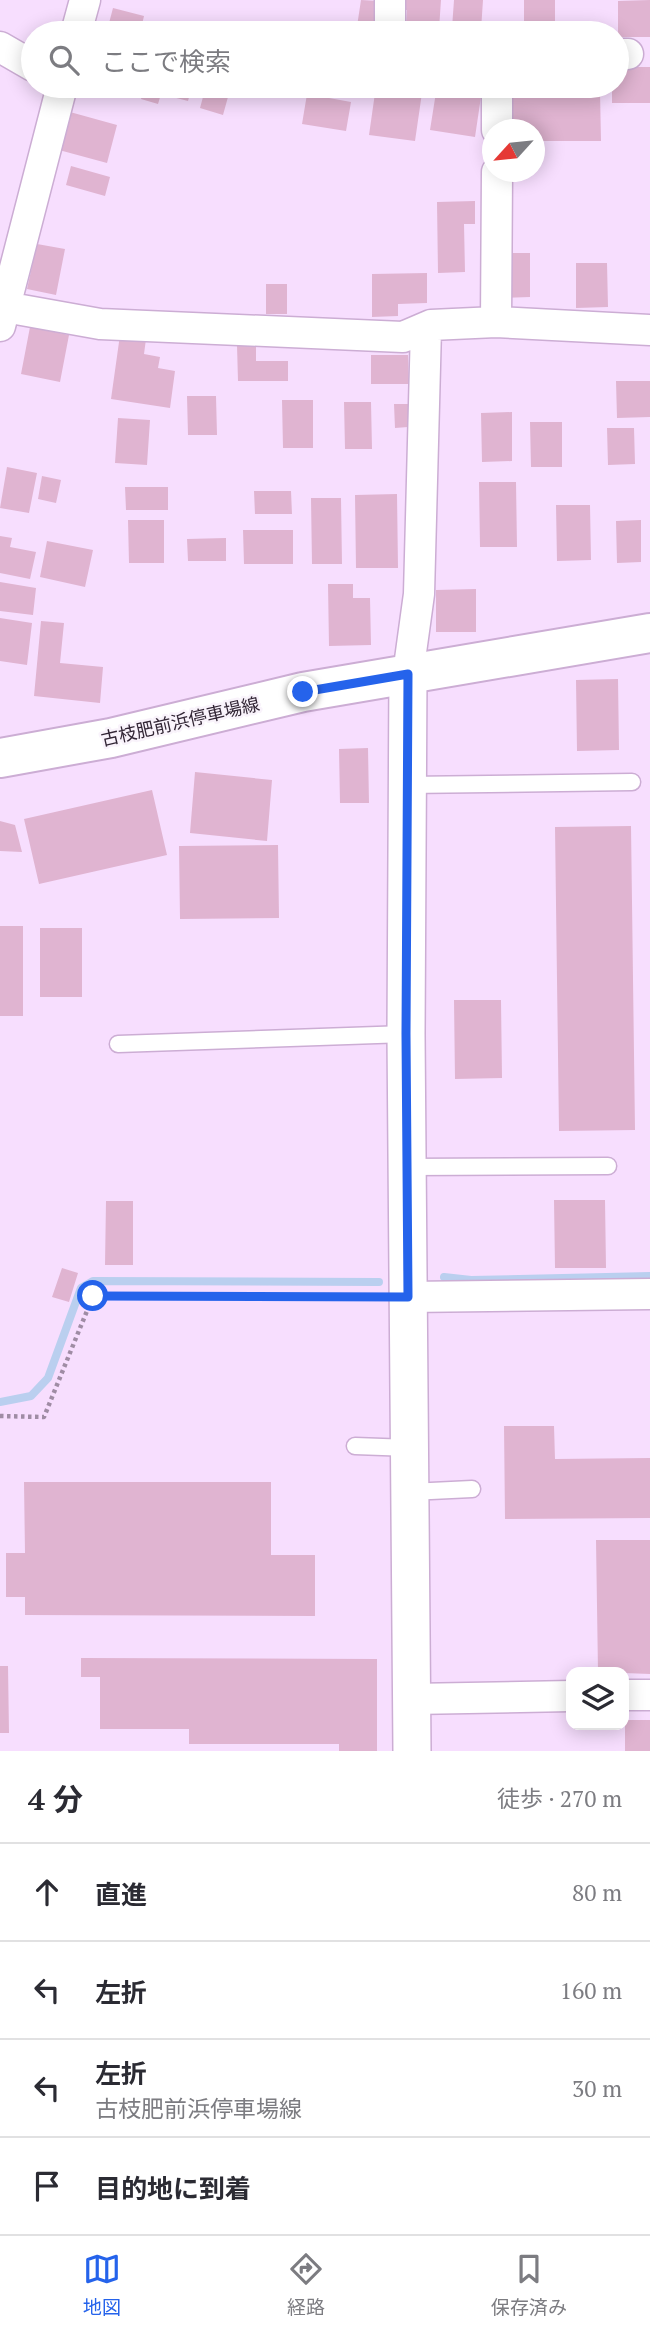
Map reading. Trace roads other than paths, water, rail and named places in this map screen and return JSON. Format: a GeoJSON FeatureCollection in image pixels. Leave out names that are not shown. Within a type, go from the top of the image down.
{"type":"FeatureCollection","features":[{"type":"Feature","properties":{"kind":"main road","name":"古枝肥前浜停車場線"},"geometry":{"type":"LineString","coordinates":[[0,758],[111,738],[303,692],[650,633]]}},
{"type":"Feature","properties":{"kind":"street"},"geometry":{"type":"LineString","coordinates":[[79,21],[85,0]]}},
{"type":"Feature","properties":{"kind":"street"},"geometry":{"type":"LineString","coordinates":[[390,0],[390,21]]}},
{"type":"Feature","properties":{"kind":"street"},"geometry":{"type":"LineString","coordinates":[[0,47],[21,59]]}},
{"type":"Feature","properties":{"kind":"street"},"geometry":{"type":"LineString","coordinates":[[59,98],[3,317],[100,324],[403,337],[430,325],[496,322],[650,330]]}},
{"type":"Feature","properties":{"kind":"street"},"geometry":{"type":"LineString","coordinates":[[497,98],[497,119]]}},
{"type":"Feature","properties":{"kind":"street"},"geometry":{"type":"LineString","coordinates":[[496,322],[497,182]]}},
{"type":"Feature","properties":{"kind":"street"},"geometry":{"type":"LineString","coordinates":[[412,1751],[406,1034],[408,674],[419,594],[426,328]]}},
{"type":"Feature","properties":{"kind":"street"},"geometry":{"type":"LineString","coordinates":[[408,1297],[650,1294]]}},
{"type":"Feature","properties":{"kind":"street"},"geometry":{"type":"LineString","coordinates":[[629,1695],[650,1695]]}},
{"type":"Feature","properties":{"kind":"street"},"geometry":{"type":"LineString","coordinates":[[412,1699],[566,1696]]}},
{"type":"Feature","properties":{"kind":"lane"},"geometry":{"type":"LineString","coordinates":[[407,785],[632,782]]}},
{"type":"Feature","properties":{"kind":"lane"},"geometry":{"type":"LineString","coordinates":[[118,1044],[406,1034]]}},
{"type":"Feature","properties":{"kind":"lane"},"geometry":{"type":"LineString","coordinates":[[407,1167],[608,1166]]}},
{"type":"Feature","properties":{"kind":"lane"},"geometry":{"type":"LineString","coordinates":[[355,1446],[410,1448]]}},
{"type":"Feature","properties":{"kind":"lane"},"geometry":{"type":"LineString","coordinates":[[410,1492],[472,1489]]}},
{"type":"Feature","properties":{"kind":"waterway"},"geometry":{"type":"LineString","coordinates":[[444,1277],[471,1280],[650,1276]]}},
{"type":"Feature","properties":{"kind":"waterway"},"geometry":{"type":"LineString","coordinates":[[0,1402],[31,1396],[48,1378],[81,1288],[93,1281],[379,1282]]}}]}
